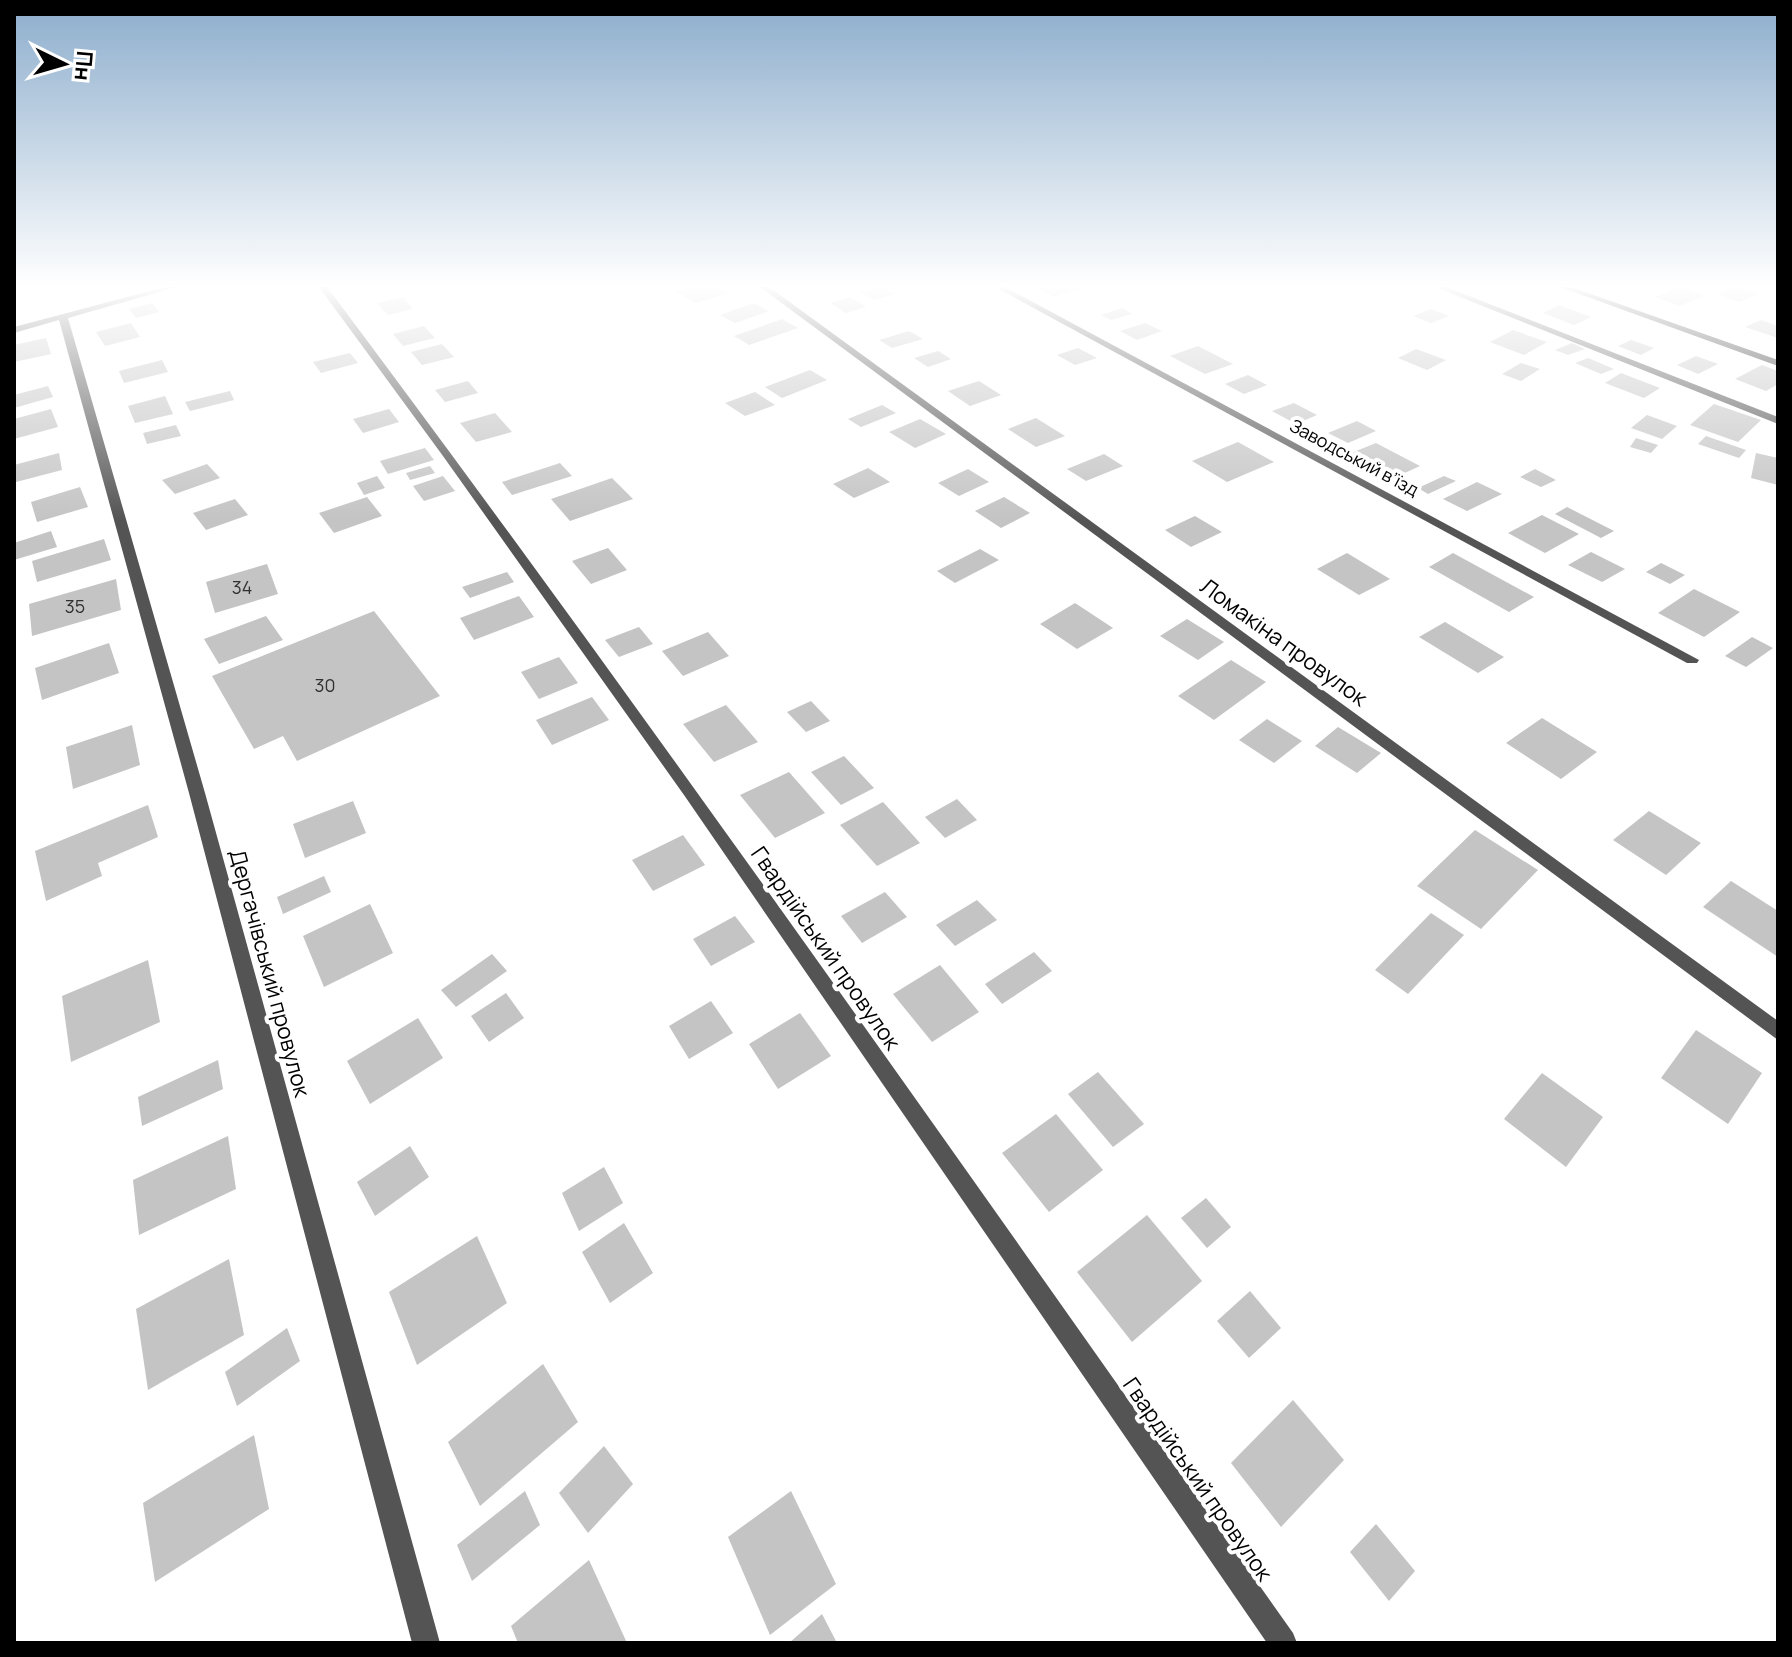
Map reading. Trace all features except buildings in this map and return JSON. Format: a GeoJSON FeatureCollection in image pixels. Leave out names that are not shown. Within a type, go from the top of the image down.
{"type":"FeatureCollection","features":[{"type":"Feature","properties":{"kind":"street","name":"Дергачівський провулок"},"geometry":{"type":"LineString","coordinates":[[76,364],[201,808],[426,1643]]}},
{"type":"Feature","properties":{"kind":"street","name":"Гвардійський провулок"},"geometry":{"type":"LineString","coordinates":[[381,364],[672,769],[1283,1643]]}},
{"type":"Feature","properties":{"kind":"street","name":"Ломакіна провулок"},"geometry":{"type":"LineString","coordinates":[[869,364],[1778,1032]]}},
{"type":"Feature","properties":{"kind":"street","name":"Заводський в’їзд"},"geometry":{"type":"LineString","coordinates":[[1143,364],[1692,660]]}},
{"type":"Feature","properties":{"kind":"street"},"geometry":{"type":"LineString","coordinates":[[1635,364],[1778,421]]}}]}
